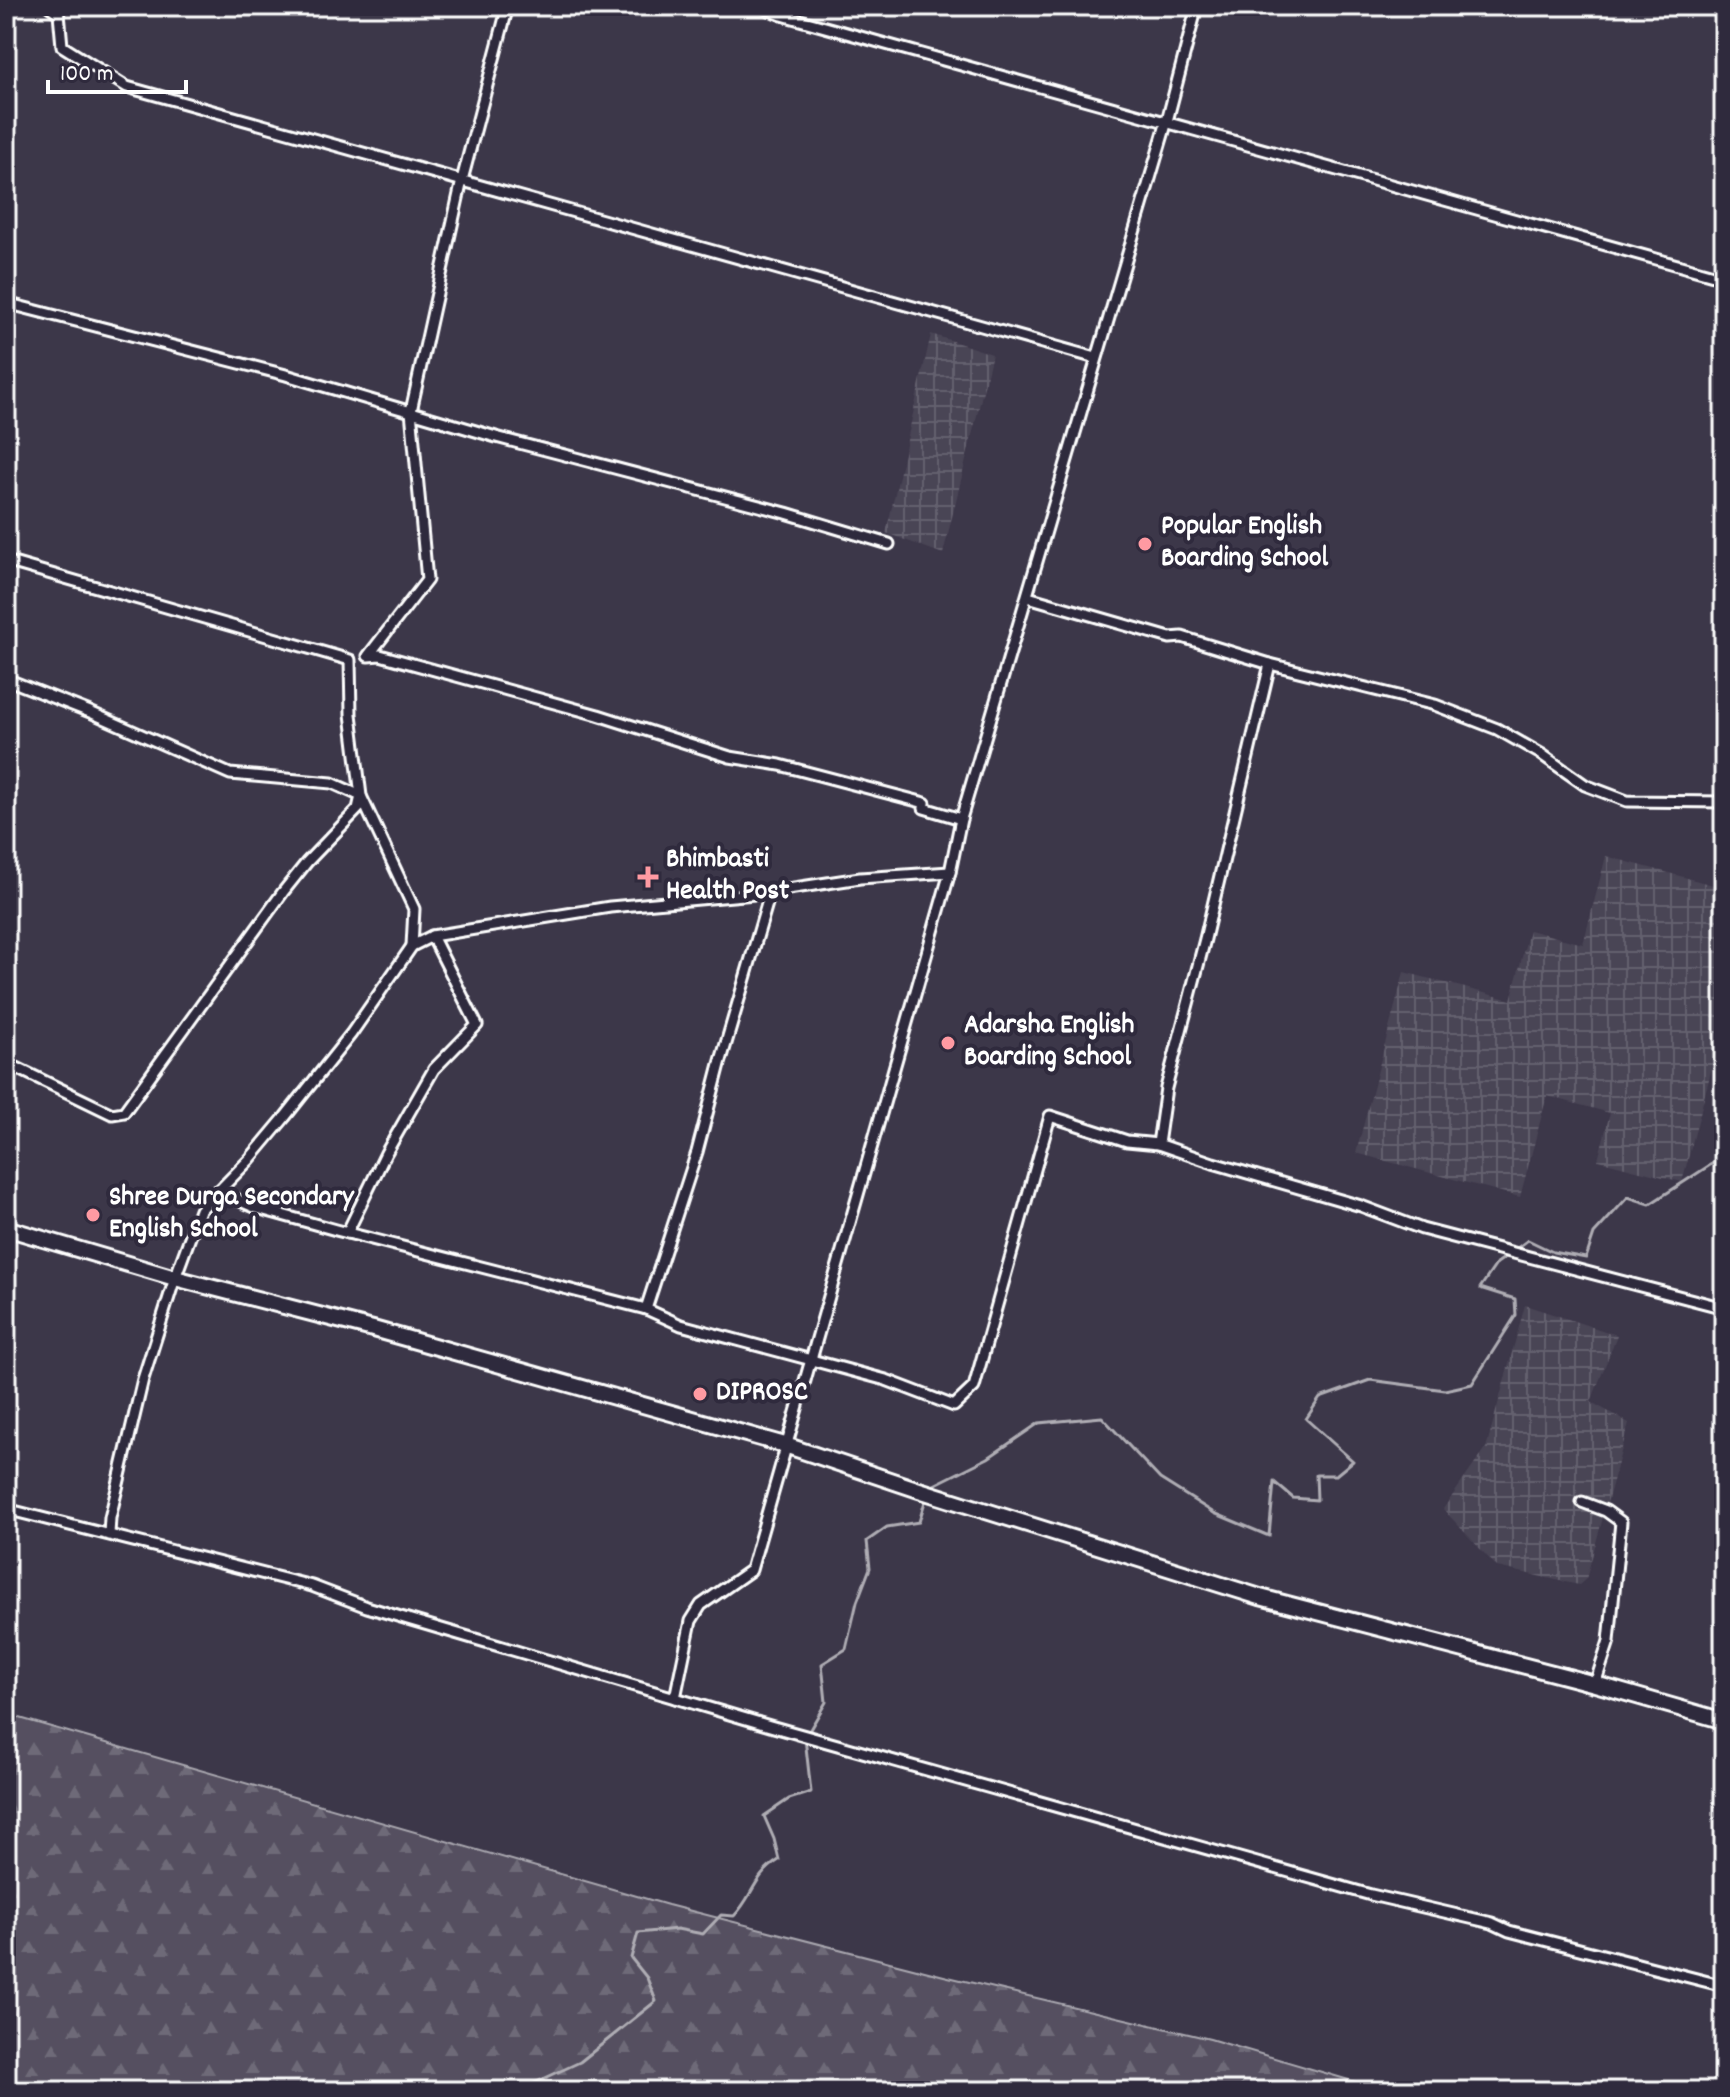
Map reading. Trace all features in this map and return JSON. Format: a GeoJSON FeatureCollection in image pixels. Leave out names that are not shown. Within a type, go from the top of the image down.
{"type":"FeatureCollection","features":[{"type":"Feature","properties":{"kind":"main road"},"geometry":{"type":"LineString","coordinates":[[6,1228],[175,1278],[373,1329],[785,1445],[1260,1597],[1595,1684],[1724,1721]]}},
{"type":"Feature","properties":{"kind":"street"},"geometry":{"type":"LineString","coordinates":[[49,6],[59,13],[62,46],[127,87],[1096,358]]}},
{"type":"Feature","properties":{"kind":"street"},"geometry":{"type":"LineString","coordinates":[[508,6],[462,180],[411,411],[427,580],[368,656],[380,655],[598,715],[730,757],[780,765],[925,803],[924,808],[961,819]]}},
{"type":"Feature","properties":{"kind":"street"},"geometry":{"type":"LineString","coordinates":[[760,6],[782,15],[1724,278]]}},
{"type":"Feature","properties":{"kind":"street"},"geometry":{"type":"LineString","coordinates":[[675,1698],[691,1621],[701,1605],[751,1570],[950,872],[961,819],[1167,121],[1197,6]]}},
{"type":"Feature","properties":{"kind":"street"},"geometry":{"type":"LineString","coordinates":[[6,303],[286,375],[496,437],[786,513],[889,544]]}},
{"type":"Feature","properties":{"kind":"street"},"geometry":{"type":"LineString","coordinates":[[6,561],[350,660],[351,714],[361,796],[414,909],[412,946]]}},
{"type":"Feature","properties":{"kind":"street"},"geometry":{"type":"LineString","coordinates":[[1028,597],[1170,638],[1182,637],[1270,664],[1435,705],[1497,729],[1541,754],[1585,785],[1627,801],[1724,802]]}},
{"type":"Feature","properties":{"kind":"street"},"geometry":{"type":"LineString","coordinates":[[1158,1144],[1166,1088],[1270,664]]}},
{"type":"Feature","properties":{"kind":"street"},"geometry":{"type":"LineString","coordinates":[[6,679],[90,712],[230,774],[332,783],[361,796]]}},
{"type":"Feature","properties":{"kind":"street"},"geometry":{"type":"LineString","coordinates":[[6,1080],[17,1068],[112,1114],[124,1112],[275,903],[307,862],[358,809],[361,796]]}},
{"type":"Feature","properties":{"kind":"street"},"geometry":{"type":"LineString","coordinates":[[109,1534],[110,1518],[143,1379],[200,1210],[249,1160],[285,1117],[351,1034],[412,946],[432,936],[610,907],[860,878],[950,872]]}},
{"type":"Feature","properties":{"kind":"street"},"geometry":{"type":"LineString","coordinates":[[646,1309],[697,1152],[771,890]]}},
{"type":"Feature","properties":{"kind":"street"},"geometry":{"type":"LineString","coordinates":[[347,1233],[386,1153],[434,1069],[477,1025],[432,936]]}},
{"type":"Feature","properties":{"kind":"street"},"geometry":{"type":"LineString","coordinates":[[217,1191],[257,1208],[347,1233],[646,1309],[681,1325],[886,1380],[954,1406],[974,1387],[1050,1116],[1127,1141],[1158,1144],[1361,1206],[1422,1229],[1724,1308]]}},
{"type":"Feature","properties":{"kind":"street"},"geometry":{"type":"LineString","coordinates":[[1582,1502],[1606,1511],[1621,1522],[1609,1641],[1595,1684]]}},
{"type":"Feature","properties":{"kind":"street"},"geometry":{"type":"LineString","coordinates":[[6,1509],[312,1586],[367,1607],[820,1740],[1371,1895],[1492,1923],[1509,1931],[1724,1986]]}},
{"type":"Feature","properties":{"kind":"shaded area"},"geometry":{"type":"Polygon","coordinates":[[[931,334],[992,354],[943,554],[886,533],[931,334]]]}},
{"type":"Feature","properties":{"kind":"shaded area"},"geometry":{"type":"Polygon","coordinates":[[[1606,856],[1724,888],[1724,1022],[1682,1182],[1598,1160],[1610,1113],[1547,1096],[1520,1197],[1356,1153],[1404,972],[1511,1000],[1529,930],[1583,944],[1606,856]]]}},
{"type":"Feature","properties":{"kind":"shaded area"},"geometry":{"type":"Polygon","coordinates":[[[1525,1305],[1617,1335],[1591,1402],[1629,1423],[1586,1579],[1579,1585],[1497,1567],[1443,1509],[1486,1448],[1525,1305]]]}},
{"type":"Feature","properties":{"kind":"green space"},"geometry":{"type":"Polygon","coordinates":[[[6,1714],[668,1905],[944,1976],[1210,2039],[1386,2091],[6,2091],[6,1714]]]}},
{"type":"Feature","properties":{"kind":"waterway"},"geometry":{"type":"LineString","coordinates":[[1516,1249],[1528,1240],[1553,1252],[1586,1258],[1594,1234],[1628,1197],[1650,1204],[1724,1156]]}},
{"type":"Feature","properties":{"kind":"waterway"},"geometry":{"type":"LineString","coordinates":[[930,1487],[988,1458],[1039,1423],[1102,1417],[1160,1479],[1214,1513],[1269,1536],[1274,1482],[1293,1498],[1317,1500],[1316,1475],[1336,1475],[1353,1461],[1306,1419],[1320,1398],[1370,1380],[1445,1390],[1472,1384],[1516,1315],[1515,1299],[1480,1288],[1497,1263],[1510,1254]]}},
{"type":"Feature","properties":{"kind":"waterway"},"geometry":{"type":"LineString","coordinates":[[517,2091],[580,2062],[656,2001],[647,1978],[631,1958],[638,1933],[677,1929],[703,1934],[721,1915],[734,1916],[758,1880],[779,1860],[764,1816],[789,1799],[811,1792],[805,1738],[826,1702],[822,1664],[846,1649],[857,1602],[870,1568],[867,1541],[887,1527],[919,1522],[926,1498]]}},
{"type":"Feature","properties":{"kind":"waterway"},"geometry":{"type":"LineString","coordinates":[[344,2091],[396,2083],[437,2091]]}},
{"type":"Feature","properties":{"kind":"place","name":"Popular English Boarding School"},"geometry":{"type":"Point","coordinates":[1145,544]}},
{"type":"Feature","properties":{"kind":"place","name":"Bhimbasti Health Post"},"geometry":{"type":"Point","coordinates":[648,877]}},
{"type":"Feature","properties":{"kind":"place","name":"Adarsha English Boarding School"},"geometry":{"type":"Point","coordinates":[948,1043]}},
{"type":"Feature","properties":{"kind":"place","name":"Shree Durga Secondary English School"},"geometry":{"type":"Point","coordinates":[93,1215]}},
{"type":"Feature","properties":{"kind":"place","name":"DIPROSC"},"geometry":{"type":"Point","coordinates":[700,1394]}}]}
